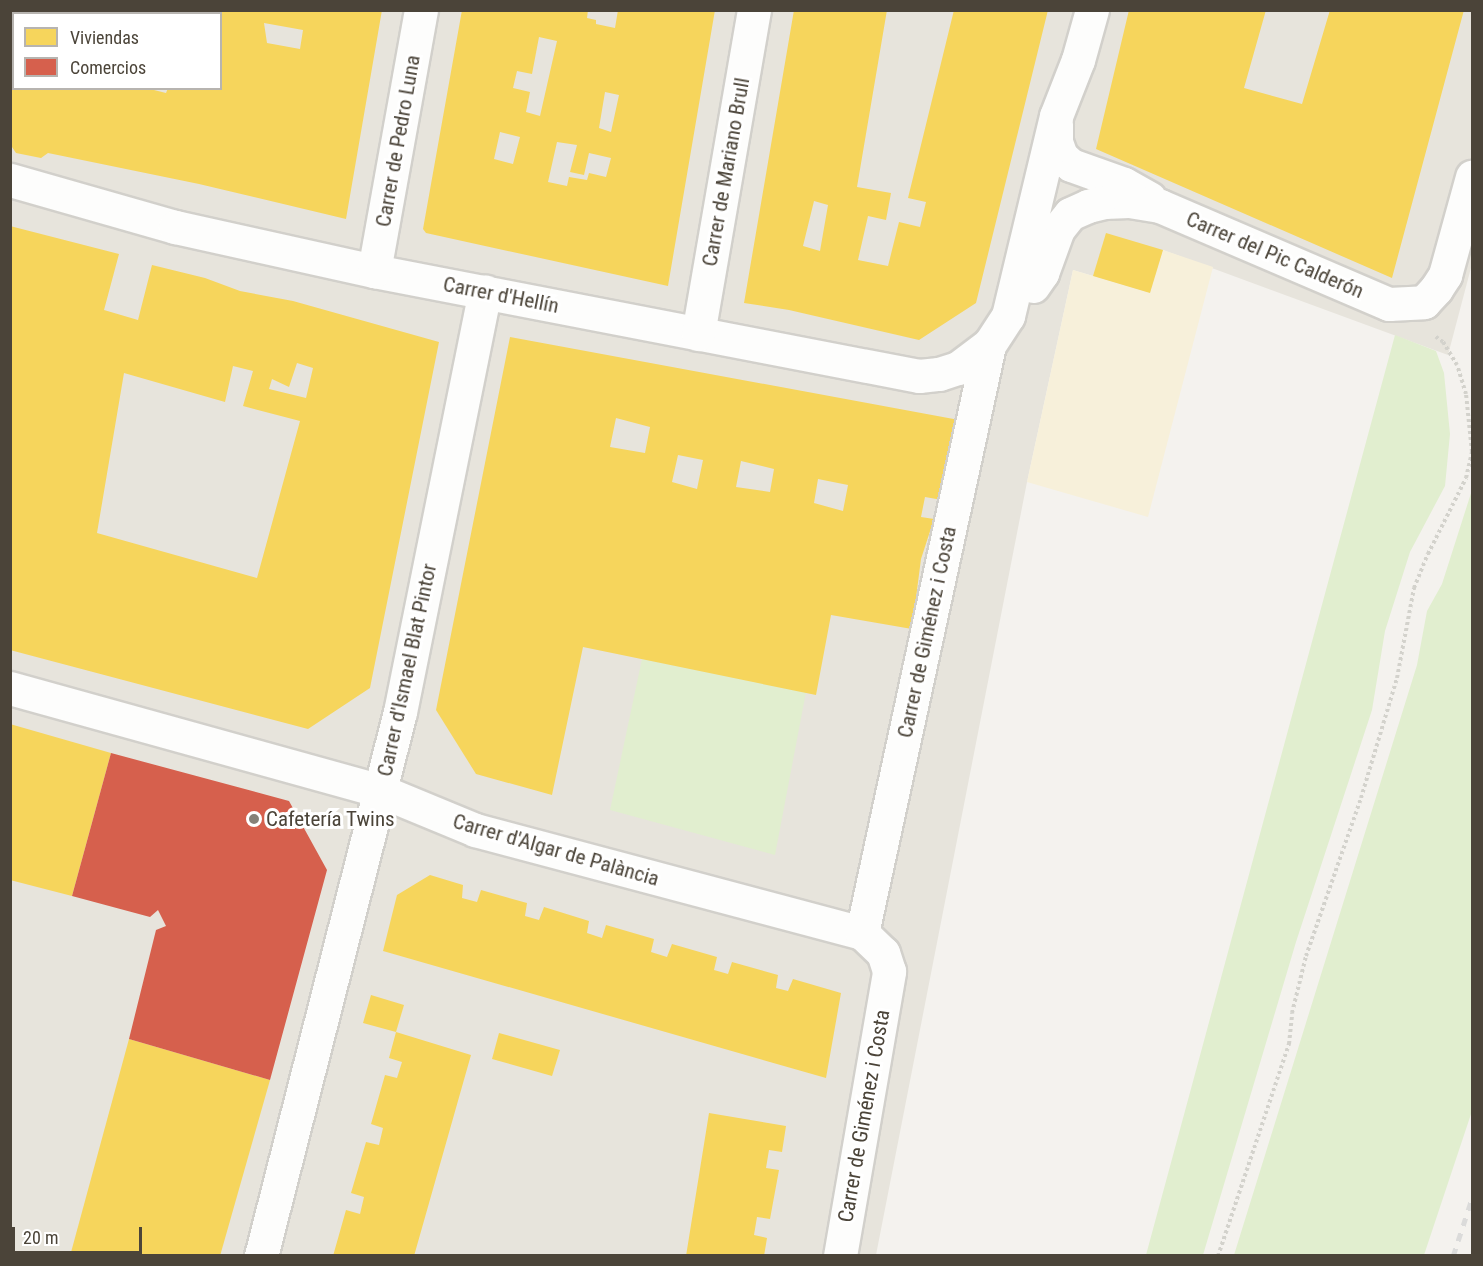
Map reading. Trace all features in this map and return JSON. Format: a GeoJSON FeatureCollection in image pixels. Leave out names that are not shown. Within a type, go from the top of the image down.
{"type":"FeatureCollection","features":[{"type":"Feature","properties":{"kind":"street","name":"Carrer de Pedro Luna"},"geometry":{"type":"LineString","coordinates":[[374,271],[421,10]]}},
{"type":"Feature","properties":{"kind":"street","name":"Carrer de Mariano Brull"},"geometry":{"type":"LineString","coordinates":[[698,333],[754,10]]}},
{"type":"Feature","properties":{"kind":"street","name":"Carrer de Giménez i Costa"},"geometry":{"type":"LineString","coordinates":[[840,1256],[889,971],[883,953],[862,933],[989,345],[1008,316],[1056,116],[1078,60],[1092,10]]}},
{"type":"Feature","properties":{"kind":"street","name":"Carrer del Pic Calderón"},"geometry":{"type":"LineString","coordinates":[[1056,116],[1056,142],[1061,156],[1071,165],[1134,189],[1160,206]]}},
{"type":"Feature","properties":{"kind":"street"},"geometry":{"type":"LineString","coordinates":[[1389,304],[1424,302],[1436,289],[1445,275],[1473,177]]}},
{"type":"Feature","properties":{"kind":"street","name":"Carrer d'Hellín"},"geometry":{"type":"LineString","coordinates":[[10,180],[176,227],[374,271],[919,376],[939,374],[958,368],[989,345]]}},
{"type":"Feature","properties":{"kind":"street","name":"Carrer del Pic Calderón"},"geometry":{"type":"LineString","coordinates":[[1008,316],[1026,297],[1042,273],[1058,229],[1070,214],[1104,202],[1144,202],[1160,206],[1389,304]]}},
{"type":"Feature","properties":{"kind":"street","name":"Carrer d'Ismael Blat Pintor"},"geometry":{"type":"LineString","coordinates":[[261,1256],[400,712],[485,291]]}},
{"type":"Feature","properties":{"kind":"street","name":"Carrer d'Algar de Palància"},"geometry":{"type":"LineString","coordinates":[[10,688],[381,791],[475,830],[862,933]]}},
{"type":"Feature","properties":{"kind":"path"},"geometry":{"type":"LineString","coordinates":[[1218,1256],[1289,1044],[1292,1013],[1306,956],[1362,798],[1397,678],[1414,588],[1428,554],[1466,478],[1472,452],[1466,394],[1457,366],[1443,342],[1389,304]]}},
{"type":"Feature","properties":{"kind":"shaded area"},"geometry":{"type":"Polygon","coordinates":[[[10,11],[1472,11],[1472,264],[1448,355],[1163,250],[1150,293],[1073,270],[1027,482],[876,1255],[11,1255],[10,11]]]}},
{"type":"Feature","properties":{"kind":"green space"},"geometry":{"type":"Polygon","coordinates":[[[1395,335],[1436,351],[1444,373],[1450,434],[1445,486],[1410,552],[1385,631],[1372,710],[1296,942],[1203,1255],[1146,1255],[1395,335]]]}},
{"type":"Feature","properties":{"kind":"green space"},"geometry":{"type":"Polygon","coordinates":[[[1472,490],[1472,1111],[1424,1255],[1234,1255],[1417,665],[1427,611],[1442,584],[1472,490]]]}},
{"type":"Feature","properties":{"kind":"green space"},"geometry":{"type":"Polygon","coordinates":[[[642,659],[806,692],[775,855],[610,810],[642,659]]]}},
{"type":"Feature","properties":{"kind":"sand"},"geometry":{"type":"Polygon","coordinates":[[[1163,250],[1213,267],[1148,517],[1027,482],[1073,270],[1150,293],[1163,250]]]}},
{"type":"Feature","properties":{"kind":"building: Viviendas"},"geometry":{"type":"Polygon","coordinates":[[[10,10],[382,10],[346,219],[199,184],[48,153],[41,158],[16,153],[10,144],[10,10]],[[264,23],[267,43],[300,49],[303,30],[264,23]]]}},
{"type":"Feature","properties":{"kind":"building: Viviendas"},"geometry":{"type":"Polygon","coordinates":[[[462,10],[588,10],[587,18],[596,20],[596,24],[615,28],[618,10],[715,10],[668,286],[426,233],[423,229],[462,10]],[[539,37],[532,74],[517,71],[513,88],[530,92],[526,112],[540,116],[557,41],[539,37]],[[605,92],[599,128],[611,132],[619,95],[605,92]],[[500,132],[494,159],[513,164],[520,137],[500,132]],[[557,142],[548,182],[567,186],[569,177],[587,180],[589,173],[606,177],[611,158],[589,153],[584,175],[570,172],[577,145],[557,142]]]}},
{"type":"Feature","properties":{"kind":"building: Viviendas"},"geometry":{"type":"Polygon","coordinates":[[[794,10],[887,10],[857,187],[891,193],[886,220],[868,216],[858,260],[888,266],[899,222],[920,227],[926,202],[908,198],[954,10],[1048,10],[976,303],[919,340],[789,310],[744,303],[794,10]],[[814,201],[803,246],[820,251],[828,205],[814,201]]]}},
{"type":"Feature","properties":{"kind":"building: Viviendas"},"geometry":{"type":"Polygon","coordinates":[[[1129,10],[1266,10],[1244,88],[1302,104],[1330,10],[1464,10],[1392,278],[1096,149],[1129,10]]]}},
{"type":"Feature","properties":{"kind":"building: Viviendas"},"geometry":{"type":"Polygon","coordinates":[[[10,226],[119,254],[104,310],[138,320],[152,265],[205,278],[240,291],[293,301],[439,342],[370,688],[308,729],[10,650],[10,226]],[[297,363],[289,387],[272,379],[269,389],[306,398],[313,368],[297,363]],[[233,366],[225,402],[124,373],[97,533],[257,578],[300,421],[243,406],[253,371],[233,366]]]}},
{"type":"Feature","properties":{"kind":"building: Viviendas"},"geometry":{"type":"Polygon","coordinates":[[[1106,233],[1163,250],[1150,293],[1093,276],[1106,233]]]}},
{"type":"Feature","properties":{"kind":"building: Viviendas"},"geometry":{"type":"Polygon","coordinates":[[[510,337],[959,420],[942,500],[925,497],[921,517],[934,519],[921,559],[912,629],[831,615],[816,695],[583,647],[552,795],[476,774],[436,710],[510,337]],[[616,418],[610,447],[645,453],[650,427],[616,418]],[[678,455],[672,482],[697,489],[703,460],[678,455]],[[741,461],[736,487],[770,492],[774,469],[741,461]],[[818,479],[814,503],[843,511],[848,485],[818,479]]]}},
{"type":"Feature","properties":{"kind":"building: Viviendas"},"geometry":{"type":"Polygon","coordinates":[[[10,724],[111,753],[72,896],[10,880],[10,724]]]}},
{"type":"Feature","properties":{"kind":"building: Viviendas"},"geometry":{"type":"Polygon","coordinates":[[[430,875],[463,885],[462,898],[477,902],[481,890],[527,903],[525,916],[539,920],[544,907],[589,921],[587,933],[602,938],[606,925],[654,939],[651,952],[667,957],[672,944],[717,957],[714,970],[728,974],[732,962],[778,975],[776,988],[788,991],[793,979],[841,993],[826,1078],[383,951],[397,895],[430,875]]]}},
{"type":"Feature","properties":{"kind":"building: Viviendas"},"geometry":{"type":"Polygon","coordinates":[[[371,995],[404,1005],[396,1032],[363,1023],[371,995]]]}},
{"type":"Feature","properties":{"kind":"building: Viviendas"},"geometry":{"type":"Polygon","coordinates":[[[396,1032],[471,1055],[414,1256],[333,1256],[346,1210],[360,1214],[364,1197],[351,1193],[366,1142],[379,1145],[383,1128],[371,1124],[385,1075],[397,1078],[402,1062],[389,1058],[396,1032]]]}},
{"type":"Feature","properties":{"kind":"building: Viviendas"},"geometry":{"type":"Polygon","coordinates":[[[499,1033],[560,1050],[552,1076],[492,1059],[499,1033]]]}},
{"type":"Feature","properties":{"kind":"building: Viviendas"},"geometry":{"type":"Polygon","coordinates":[[[129,1039],[270,1080],[220,1256],[70,1256],[129,1039]]]}},
{"type":"Feature","properties":{"kind":"building: Viviendas"},"geometry":{"type":"Polygon","coordinates":[[[709,1113],[786,1126],[782,1152],[769,1150],[766,1168],[779,1170],[770,1219],[757,1217],[754,1235],[767,1238],[764,1256],[686,1256],[709,1113]]]}},
{"type":"Feature","properties":{"kind":"building: Comercios"},"geometry":{"type":"Polygon","coordinates":[[[111,753],[289,801],[327,870],[270,1080],[129,1039],[156,930],[166,926],[158,910],[150,917],[72,896],[111,753]]]}},
{"type":"Feature","properties":{"kind":"railway"},"geometry":{"type":"LineString","coordinates":[[1453,1256],[1472,1198]]}},
{"type":"Feature","properties":{"kind":"place","name":"Cafetería Twins"},"geometry":{"type":"Point","coordinates":[254,819]}}]}
